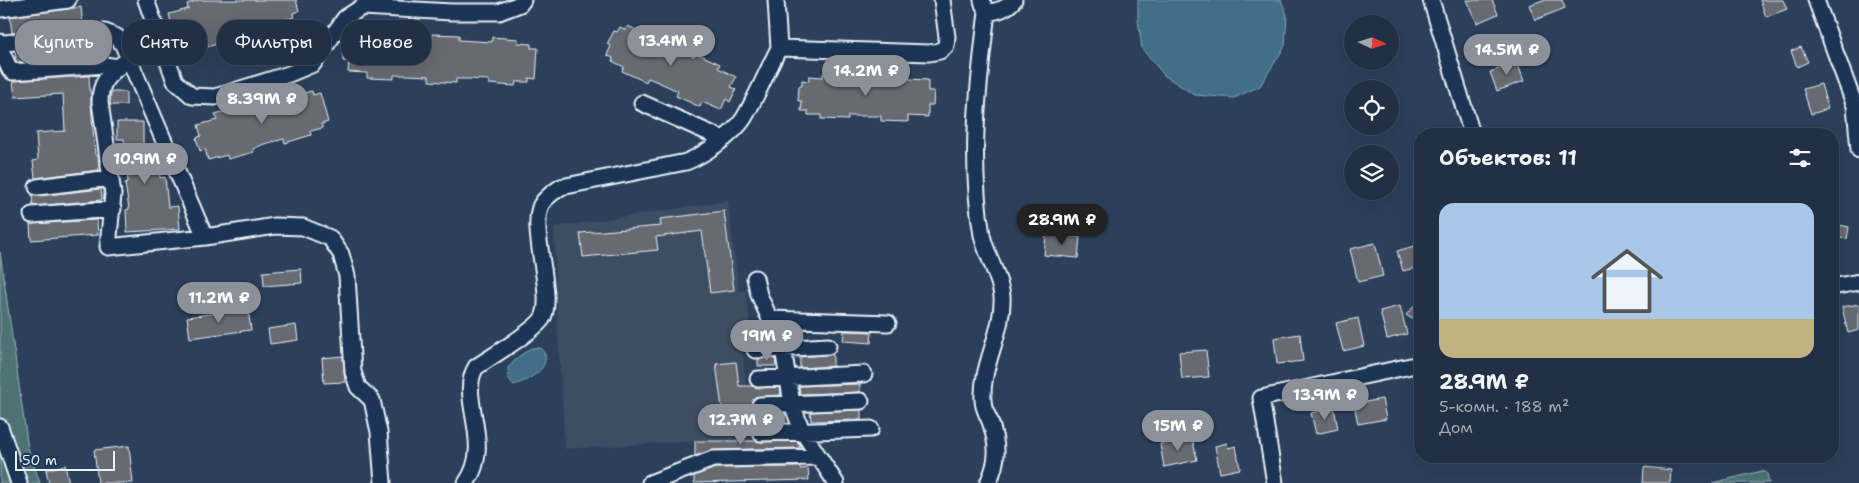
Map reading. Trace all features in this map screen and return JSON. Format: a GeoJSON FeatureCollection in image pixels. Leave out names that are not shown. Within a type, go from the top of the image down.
{"type":"FeatureCollection","features":[{"type":"Feature","properties":{"kind":"street"},"geometry":{"type":"LineString","coordinates":[[0,9],[68,0]]}},
{"type":"Feature","properties":{"kind":"street"},"geometry":{"type":"LineString","coordinates":[[146,0],[175,81],[192,96],[215,97],[289,74],[312,64],[345,18],[362,7],[452,12],[500,12],[520,4],[523,0]]}},
{"type":"Feature","properties":{"kind":"street"},"geometry":{"type":"LineString","coordinates":[[467,482],[475,467],[478,454],[471,385],[473,373],[476,367],[538,324],[546,310],[538,223],[541,204],[562,187],[686,162],[699,156],[723,139],[744,120],[778,48],[776,0]]}},
{"type":"Feature","properties":{"kind":"street"},"geometry":{"type":"LineString","coordinates":[[778,48],[929,53],[940,51],[946,46],[947,37],[942,0]]}},
{"type":"Feature","properties":{"kind":"street"},"geometry":{"type":"LineString","coordinates":[[988,483],[996,467],[996,439],[983,401],[984,380],[1002,317],[1002,294],[983,236],[975,178],[977,88],[985,6],[995,12],[1011,4],[1014,0]]}},
{"type":"Feature","properties":{"kind":"street"},"geometry":{"type":"LineString","coordinates":[[1431,0],[1470,128]]}},
{"type":"Feature","properties":{"kind":"street"},"geometry":{"type":"LineString","coordinates":[[1816,0],[1857,105],[1859,150]]}},
{"type":"Feature","properties":{"kind":"street"},"geometry":{"type":"LineString","coordinates":[[0,42],[105,32],[117,37],[122,55]]}},
{"type":"Feature","properties":{"kind":"street"},"geometry":{"type":"LineString","coordinates":[[0,48],[10,70],[13,72],[122,62]]}},
{"type":"Feature","properties":{"kind":"street"},"geometry":{"type":"LineString","coordinates":[[122,64],[105,80],[100,90],[113,208],[108,248],[205,237],[275,226],[303,227],[330,238],[341,254],[347,276],[353,372],[358,387],[372,400],[379,432],[383,483]]}},
{"type":"Feature","properties":{"kind":"street"},"geometry":{"type":"LineString","coordinates":[[125,65],[205,237]]}},
{"type":"Feature","properties":{"kind":"street"},"geometry":{"type":"LineString","coordinates":[[642,103],[723,139]]}},
{"type":"Feature","properties":{"kind":"street"},"geometry":{"type":"LineString","coordinates":[[36,187],[111,178]]}},
{"type":"Feature","properties":{"kind":"street"},"geometry":{"type":"LineString","coordinates":[[32,215],[113,208]]}},
{"type":"Feature","properties":{"kind":"street"},"geometry":{"type":"LineString","coordinates":[[755,278],[760,295],[783,348],[792,404],[802,432],[836,483]]}},
{"type":"Feature","properties":{"kind":"street"},"geometry":{"type":"LineString","coordinates":[[1839,286],[1859,282]]}},
{"type":"Feature","properties":{"kind":"street"},"geometry":{"type":"LineString","coordinates":[[770,319],[888,323]]}},
{"type":"Feature","properties":{"kind":"street"},"geometry":{"type":"LineString","coordinates":[[755,350],[828,346]]}},
{"type":"Feature","properties":{"kind":"street"},"geometry":{"type":"LineString","coordinates":[[1275,483],[1261,398],[1414,365]]}},
{"type":"Feature","properties":{"kind":"street"},"geometry":{"type":"LineString","coordinates":[[758,379],[864,374]]}},
{"type":"Feature","properties":{"kind":"street"},"geometry":{"type":"LineString","coordinates":[[760,405],[861,401]]}},
{"type":"Feature","properties":{"kind":"street"},"geometry":{"type":"LineString","coordinates":[[0,427],[19,483]]}},
{"type":"Feature","properties":{"kind":"street"},"geometry":{"type":"LineString","coordinates":[[761,433],[871,429]]}},
{"type":"Feature","properties":{"kind":"street"},"geometry":{"type":"LineString","coordinates":[[650,483],[713,459],[818,457]]}},
{"type":"Feature","properties":{"kind":"street"},"geometry":{"type":"LineString","coordinates":[[459,467],[467,482]]}},
{"type":"Feature","properties":{"kind":"shaded area"},"geometry":{"type":"Polygon","coordinates":[[[1138,0],[1281,0],[1287,15],[1285,46],[1260,86],[1234,98],[1195,95],[1165,76],[1142,49],[1138,20],[1138,0]]]}},
{"type":"Feature","properties":{"kind":"shaded area"},"geometry":{"type":"Polygon","coordinates":[[[728,201],[739,291],[746,291],[750,325],[741,327],[750,441],[695,441],[565,449],[557,318],[554,227],[728,201]]]}},
{"type":"Feature","properties":{"kind":"shaded area"},"geometry":{"type":"Polygon","coordinates":[[[531,348],[540,348],[544,352],[545,360],[543,366],[530,378],[514,385],[509,379],[508,368],[518,357],[531,348]]]}},
{"type":"Feature","properties":{"kind":"green space"},"geometry":{"type":"Polygon","coordinates":[[[0,252],[28,448],[40,483],[0,483],[0,252]]]}},
{"type":"Feature","properties":{"kind":"green space"},"geometry":{"type":"Polygon","coordinates":[[[1762,471],[1767,473],[1769,483],[1712,483],[1762,471]]]}},
{"type":"Feature","properties":{"kind":"building"},"geometry":{"type":"Polygon","coordinates":[[[199,0],[296,0],[299,11],[293,13],[294,17],[284,20],[217,20],[217,44],[207,47],[207,20],[170,20],[169,14],[188,9],[187,4],[199,0]]]}},
{"type":"Feature","properties":{"kind":"building"},"geometry":{"type":"Polygon","coordinates":[[[1467,0],[1492,0],[1498,14],[1477,23],[1467,0]]]}},
{"type":"Feature","properties":{"kind":"building"},"geometry":{"type":"Polygon","coordinates":[[[1543,0],[1562,0],[1565,8],[1535,20],[1529,5],[1543,0]]]}},
{"type":"Feature","properties":{"kind":"building"},"geometry":{"type":"Polygon","coordinates":[[[1760,0],[1783,0],[1787,9],[1766,17],[1760,0]]]}},
{"type":"Feature","properties":{"kind":"building"},"geometry":{"type":"Polygon","coordinates":[[[81,7],[82,20],[15,20],[15,33],[12,33],[10,17],[81,7]]]}},
{"type":"Feature","properties":{"kind":"building"},"geometry":{"type":"Polygon","coordinates":[[[628,26],[640,32],[642,28],[666,39],[664,43],[683,52],[694,56],[696,53],[720,64],[718,68],[736,77],[731,87],[736,89],[730,102],[726,99],[721,110],[702,102],[700,107],[676,96],[678,91],[648,78],[646,82],[622,71],[624,67],[612,61],[613,58],[607,55],[611,46],[607,44],[614,31],[617,32],[620,27],[626,30],[628,26]]]}},
{"type":"Feature","properties":{"kind":"building"},"geometry":{"type":"Polygon","coordinates":[[[432,34],[459,35],[459,40],[492,42],[492,37],[518,39],[518,43],[531,44],[531,48],[538,48],[536,79],[529,78],[529,82],[516,82],[515,86],[489,84],[489,80],[456,79],[456,83],[429,81],[429,76],[394,75],[394,79],[367,78],[367,73],[348,72],[349,65],[431,65],[432,34]]]}},
{"type":"Feature","properties":{"kind":"building"},"geometry":{"type":"Polygon","coordinates":[[[1801,47],[1808,62],[1797,67],[1791,51],[1801,47]]]}},
{"type":"Feature","properties":{"kind":"building"},"geometry":{"type":"Polygon","coordinates":[[[1517,62],[1524,81],[1497,91],[1490,72],[1517,62]]]}},
{"type":"Feature","properties":{"kind":"building"},"geometry":{"type":"Polygon","coordinates":[[[823,73],[849,73],[849,77],[871,78],[882,77],[882,74],[909,74],[909,79],[928,80],[928,91],[934,91],[933,105],[928,105],[928,117],[908,116],[908,122],[881,121],[881,116],[848,116],[848,120],[821,119],[821,115],[808,115],[808,111],[801,111],[802,101],[798,101],[799,86],[802,86],[802,80],[809,81],[809,76],[823,77],[823,73]]]}},
{"type":"Feature","properties":{"kind":"building"},"geometry":{"type":"Polygon","coordinates":[[[89,76],[95,155],[98,155],[99,170],[35,178],[33,161],[38,160],[36,133],[65,131],[63,94],[15,97],[13,81],[89,76]]]}},
{"type":"Feature","properties":{"kind":"building"},"geometry":{"type":"Polygon","coordinates":[[[1821,84],[1828,109],[1811,114],[1803,89],[1821,84]]]}},
{"type":"Feature","properties":{"kind":"building"},"geometry":{"type":"Polygon","coordinates":[[[298,90],[300,94],[312,91],[313,95],[320,93],[328,122],[321,124],[323,128],[310,131],[311,135],[285,143],[284,139],[264,144],[253,149],[254,152],[228,159],[227,155],[208,160],[205,149],[200,151],[196,138],[201,136],[198,125],[217,120],[215,114],[241,107],[242,111],[274,102],[273,98],[298,90]]]}},
{"type":"Feature","properties":{"kind":"building"},"geometry":{"type":"Polygon","coordinates":[[[111,92],[126,92],[126,105],[110,105],[111,92]]]}},
{"type":"Feature","properties":{"kind":"building"},"geometry":{"type":"Polygon","coordinates":[[[117,122],[143,122],[143,153],[158,152],[160,178],[165,177],[168,207],[178,206],[180,229],[127,232],[126,210],[129,209],[125,183],[128,182],[124,139],[117,139],[117,122]]]}},
{"type":"Feature","properties":{"kind":"building"},"geometry":{"type":"Polygon","coordinates":[[[101,189],[102,200],[33,206],[32,194],[38,196],[101,189]]]}},
{"type":"Feature","properties":{"kind":"building"},"geometry":{"type":"Polygon","coordinates":[[[724,211],[734,290],[710,293],[702,231],[656,237],[658,250],[583,257],[580,233],[661,226],[660,219],[724,211]]]}},
{"type":"Feature","properties":{"kind":"building"},"geometry":{"type":"Polygon","coordinates":[[[97,220],[98,235],[31,240],[30,224],[97,220]]]}},
{"type":"Feature","properties":{"kind":"building"},"geometry":{"type":"Polygon","coordinates":[[[1839,225],[1849,227],[1847,239],[1839,238],[1839,225]]]}},
{"type":"Feature","properties":{"kind":"building"},"geometry":{"type":"Polygon","coordinates":[[[1046,234],[1080,237],[1078,258],[1044,255],[1046,234]]]}},
{"type":"Feature","properties":{"kind":"building"},"geometry":{"type":"Polygon","coordinates":[[[1375,243],[1383,276],[1358,282],[1350,249],[1375,243]]]}},
{"type":"Feature","properties":{"kind":"building"},"geometry":{"type":"Polygon","coordinates":[[[1414,246],[1414,268],[1403,271],[1397,251],[1414,246]]]}},
{"type":"Feature","properties":{"kind":"building"},"geometry":{"type":"Polygon","coordinates":[[[301,269],[302,283],[264,286],[263,272],[301,269]]]}},
{"type":"Feature","properties":{"kind":"building"},"geometry":{"type":"Polygon","coordinates":[[[1859,304],[1859,330],[1848,333],[1842,307],[1859,304]]]}},
{"type":"Feature","properties":{"kind":"building"},"geometry":{"type":"Polygon","coordinates":[[[1400,306],[1407,334],[1387,339],[1380,311],[1400,306]]]}},
{"type":"Feature","properties":{"kind":"building"},"geometry":{"type":"Polygon","coordinates":[[[1414,306],[1414,320],[1406,315],[1414,306]]]}},
{"type":"Feature","properties":{"kind":"building"},"geometry":{"type":"Polygon","coordinates":[[[248,309],[251,330],[190,338],[187,317],[248,309]]]}},
{"type":"Feature","properties":{"kind":"building"},"geometry":{"type":"Polygon","coordinates":[[[1358,318],[1364,346],[1343,351],[1336,323],[1358,318]]]}},
{"type":"Feature","properties":{"kind":"building"},"geometry":{"type":"Polygon","coordinates":[[[296,325],[298,340],[270,344],[268,329],[296,325]]]}},
{"type":"Feature","properties":{"kind":"building"},"geometry":{"type":"Polygon","coordinates":[[[844,331],[872,332],[871,343],[843,341],[844,331]]]}},
{"type":"Feature","properties":{"kind":"building"},"geometry":{"type":"Polygon","coordinates":[[[1300,334],[1303,361],[1277,364],[1274,338],[1300,334]]]}},
{"type":"Feature","properties":{"kind":"building"},"geometry":{"type":"Polygon","coordinates":[[[1206,350],[1209,377],[1182,379],[1179,352],[1206,350]]]}},
{"type":"Feature","properties":{"kind":"building"},"geometry":{"type":"Polygon","coordinates":[[[833,354],[833,366],[800,368],[800,357],[833,354]]]}},
{"type":"Feature","properties":{"kind":"building"},"geometry":{"type":"Polygon","coordinates":[[[343,356],[345,382],[324,383],[322,358],[343,356]]]}},
{"type":"Feature","properties":{"kind":"building"},"geometry":{"type":"Polygon","coordinates":[[[775,358],[776,366],[758,366],[758,359],[775,358]]]}},
{"type":"Feature","properties":{"kind":"building"},"geometry":{"type":"Polygon","coordinates":[[[736,362],[739,386],[758,388],[780,387],[781,395],[755,397],[751,405],[754,412],[723,415],[716,364],[736,362]]]}},
{"type":"Feature","properties":{"kind":"building"},"geometry":{"type":"Polygon","coordinates":[[[860,384],[860,392],[800,394],[799,386],[860,384]]]}},
{"type":"Feature","properties":{"kind":"building"},"geometry":{"type":"Polygon","coordinates":[[[1382,399],[1386,419],[1358,424],[1354,404],[1382,399]]]}},
{"type":"Feature","properties":{"kind":"building"},"geometry":{"type":"Polygon","coordinates":[[[1334,408],[1338,429],[1316,434],[1311,413],[1334,408]]]}},
{"type":"Feature","properties":{"kind":"building"},"geometry":{"type":"Polygon","coordinates":[[[861,410],[861,420],[811,421],[810,412],[861,410]]]}},
{"type":"Feature","properties":{"kind":"building"},"geometry":{"type":"Polygon","coordinates":[[[785,413],[786,423],[761,424],[760,414],[785,413]]]}},
{"type":"Feature","properties":{"kind":"building"},"geometry":{"type":"Polygon","coordinates":[[[1192,437],[1197,460],[1164,467],[1160,444],[1192,437]]]}},
{"type":"Feature","properties":{"kind":"building"},"geometry":{"type":"Polygon","coordinates":[[[695,441],[797,441],[800,448],[713,450],[695,456],[695,441]]]}},
{"type":"Feature","properties":{"kind":"building"},"geometry":{"type":"Polygon","coordinates":[[[1227,443],[1228,448],[1236,446],[1240,469],[1220,473],[1215,446],[1227,443]]]}},
{"type":"Feature","properties":{"kind":"building"},"geometry":{"type":"Polygon","coordinates":[[[129,446],[133,483],[98,483],[94,450],[129,446]]]}},
{"type":"Feature","properties":{"kind":"building"},"geometry":{"type":"Polygon","coordinates":[[[65,465],[69,483],[49,483],[46,470],[65,465]]]}},
{"type":"Feature","properties":{"kind":"building"},"geometry":{"type":"Polygon","coordinates":[[[800,467],[800,469],[808,468],[809,480],[694,483],[694,476],[715,468],[800,467]]]}},
{"type":"Feature","properties":{"kind":"building"},"geometry":{"type":"Polygon","coordinates":[[[1644,467],[1671,470],[1670,483],[1643,483],[1644,467]]]}}]}
